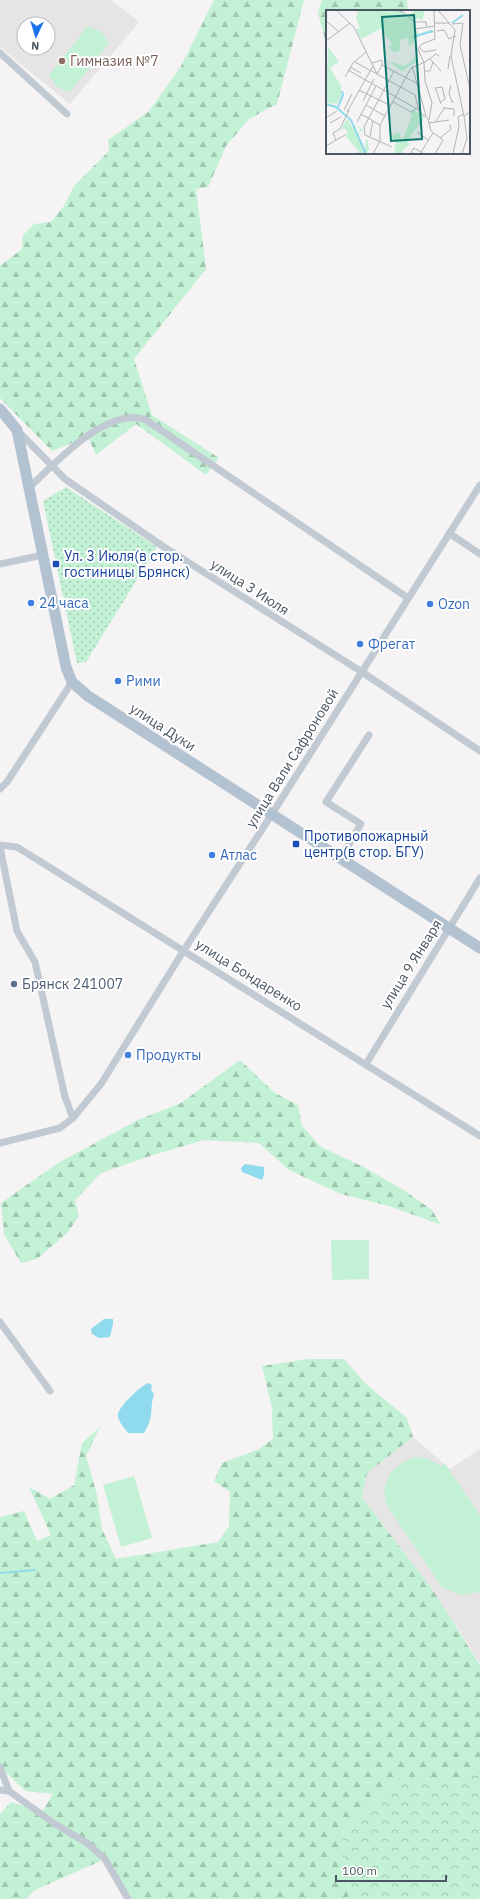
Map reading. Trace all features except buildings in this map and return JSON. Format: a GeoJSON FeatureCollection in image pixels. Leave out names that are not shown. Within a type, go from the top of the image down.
{"type":"FeatureCollection","features":[{"type":"Feature","properties":{"kind":"main road","name":"улица Дуки"},"geometry":{"type":"LineString","coordinates":[[0,409],[17,430],[66,667],[72,682],[88,696],[480,948]]}},
{"type":"Feature","properties":{"kind":"street"},"geometry":{"type":"LineString","coordinates":[[0,53],[67,114]]}},
{"type":"Feature","properties":{"kind":"street"},"geometry":{"type":"LineString","coordinates":[[29,488],[65,453],[109,424],[131,418],[146,420],[408,598]]}},
{"type":"Feature","properties":{"kind":"street","name":"улица 3 Июля"},"geometry":{"type":"LineString","coordinates":[[17,430],[65,479],[164,547],[362,672],[480,751]]}},
{"type":"Feature","properties":{"kind":"street","name":"улица Вали Сафроновой"},"geometry":{"type":"LineString","coordinates":[[0,1143],[56,1130],[73,1118],[102,1084],[184,950],[272,814],[480,485]]}},
{"type":"Feature","properties":{"kind":"street"},"geometry":{"type":"LineString","coordinates":[[449,533],[480,554]]}},
{"type":"Feature","properties":{"kind":"street"},"geometry":{"type":"LineString","coordinates":[[0,564],[43,555]]}},
{"type":"Feature","properties":{"kind":"street"},"geometry":{"type":"LineString","coordinates":[[0,789],[7,782],[72,682]]}},
{"type":"Feature","properties":{"kind":"street"},"geometry":{"type":"LineString","coordinates":[[340,859],[361,824],[326,802],[369,734]]}},
{"type":"Feature","properties":{"kind":"street"},"geometry":{"type":"LineString","coordinates":[[0,846],[17,931],[35,962],[65,1097],[73,1118]]}},
{"type":"Feature","properties":{"kind":"street","name":"улица Бондаренко"},"geometry":{"type":"LineString","coordinates":[[0,846],[17,847],[480,1136]]}},
{"type":"Feature","properties":{"kind":"street","name":"улица 9 Января"},"geometry":{"type":"LineString","coordinates":[[366,1064],[480,878]]}},
{"type":"Feature","properties":{"kind":"street"},"geometry":{"type":"LineString","coordinates":[[0,1322],[50,1392]]}},
{"type":"Feature","properties":{"kind":"street"},"geometry":{"type":"LineString","coordinates":[[0,1767],[8,1791]]}},
{"type":"Feature","properties":{"kind":"street"},"geometry":{"type":"LineString","coordinates":[[0,1790],[8,1791],[55,1824],[87,1843],[105,1859],[128,1899]]}},
{"type":"Feature","properties":{"kind":"shaded area","name":"Гимназия №7"},"geometry":{"type":"Polygon","coordinates":[[[0,0],[111,0],[139,22],[70,104],[0,47],[0,0]]]}},
{"type":"Feature","properties":{"kind":"shaded area"},"geometry":{"type":"Polygon","coordinates":[[[413,1437],[450,1469],[480,1449],[480,1663],[434,1592],[362,1497],[367,1473],[413,1437]]]}},
{"type":"Feature","properties":{"kind":"green space"},"geometry":{"type":"Polygon","coordinates":[[[214,0],[304,0],[277,104],[249,119],[226,146],[208,187],[196,189],[206,269],[134,359],[152,415],[219,458],[206,475],[136,424],[96,455],[88,437],[52,451],[0,398],[0,266],[22,249],[23,235],[34,224],[51,222],[64,206],[74,186],[109,151],[108,140],[148,112],[181,66],[214,0]]]}},
{"type":"Feature","properties":{"kind":"green space"},"geometry":{"type":"Polygon","coordinates":[[[322,0],[407,0],[408,10],[326,10],[326,43],[318,13],[322,0]]]}},
{"type":"Feature","properties":{"kind":"green space"},"geometry":{"type":"Polygon","coordinates":[[[88,26],[102,32],[109,43],[70,92],[57,87],[49,75],[88,26]]]}},
{"type":"Feature","properties":{"kind":"green space"},"geometry":{"type":"Polygon","coordinates":[[[66,487],[157,547],[86,662],[77,663],[43,501],[66,487]]]}},
{"type":"Feature","properties":{"kind":"green space"},"geometry":{"type":"Polygon","coordinates":[[[240,1060],[275,1093],[298,1105],[302,1126],[321,1147],[362,1166],[405,1191],[432,1210],[441,1225],[389,1206],[341,1194],[289,1170],[259,1143],[204,1140],[153,1155],[101,1173],[75,1200],[79,1216],[68,1232],[37,1259],[21,1263],[4,1234],[1,1203],[58,1163],[138,1120],[181,1103],[240,1060]]]}},
{"type":"Feature","properties":{"kind":"green space"},"geometry":{"type":"Polygon","coordinates":[[[331,1240],[369,1240],[369,1279],[332,1280],[331,1240]]]}},
{"type":"Feature","properties":{"kind":"green space"},"geometry":{"type":"Polygon","coordinates":[[[308,1359],[344,1359],[366,1384],[407,1418],[413,1437],[367,1473],[362,1497],[434,1592],[480,1665],[480,1772],[446,1782],[400,1776],[342,1831],[349,1899],[128,1899],[105,1859],[35,1890],[26,1899],[0,1899],[0,1814],[11,1802],[42,1812],[53,1794],[26,1791],[3,1770],[0,1763],[0,1517],[24,1511],[37,1541],[51,1535],[29,1487],[50,1499],[74,1485],[82,1443],[100,1427],[86,1456],[97,1495],[102,1529],[116,1559],[218,1542],[229,1526],[230,1492],[214,1481],[222,1463],[259,1449],[273,1439],[272,1408],[262,1366],[308,1359]]]}},
{"type":"Feature","properties":{"kind":"green space"},"geometry":{"type":"Polygon","coordinates":[[[416,1457],[426,1458],[441,1466],[445,1464],[480,1515],[480,1592],[461,1595],[442,1587],[387,1506],[385,1489],[390,1475],[401,1464],[416,1457]]]}},
{"type":"Feature","properties":{"kind":"green space"},"geometry":{"type":"Polygon","coordinates":[[[134,1476],[152,1538],[121,1547],[103,1485],[134,1476]]]}},
{"type":"Feature","properties":{"kind":"green space"},"geometry":{"type":"Polygon","coordinates":[[[480,1772],[480,1897],[478,1899],[349,1899],[342,1831],[400,1776],[446,1782],[480,1772]]]}},
{"type":"Feature","properties":{"kind":"water"},"geometry":{"type":"Polygon","coordinates":[[[245,1164],[264,1167],[264,1175],[262,1180],[242,1172],[241,1168],[245,1164]]]}},
{"type":"Feature","properties":{"kind":"water"},"geometry":{"type":"Polygon","coordinates":[[[104,1319],[113,1319],[110,1337],[99,1338],[92,1334],[91,1329],[104,1319]]]}},
{"type":"Feature","properties":{"kind":"water"},"geometry":{"type":"Polygon","coordinates":[[[148,1383],[152,1385],[151,1390],[154,1394],[150,1422],[144,1433],[128,1433],[118,1417],[118,1413],[129,1398],[148,1383]]]}},
{"type":"Feature","properties":{"kind":"waterway"},"geometry":{"type":"LineString","coordinates":[[0,1573],[35,1570]]}},
{"type":"Feature","properties":{"kind":"place","name":"Гимназия №7"},"geometry":{"type":"Point","coordinates":[62,61]}},
{"type":"Feature","properties":{"kind":"place","name":"Ул. 3 Июля(в стор. гостиницы Брянск)"},"geometry":{"type":"Point","coordinates":[56,564]}},
{"type":"Feature","properties":{"kind":"place","name":"24 часа"},"geometry":{"type":"Point","coordinates":[31,603]}},
{"type":"Feature","properties":{"kind":"place","name":"Ozon"},"geometry":{"type":"Point","coordinates":[430,604]}},
{"type":"Feature","properties":{"kind":"place","name":"Фрегат"},"geometry":{"type":"Point","coordinates":[360,644]}},
{"type":"Feature","properties":{"kind":"place","name":"Рими"},"geometry":{"type":"Point","coordinates":[118,681]}},
{"type":"Feature","properties":{"kind":"place","name":"Противопожарный центр(в стор. БГУ)"},"geometry":{"type":"Point","coordinates":[296,844]}},
{"type":"Feature","properties":{"kind":"place","name":"Атлас"},"geometry":{"type":"Point","coordinates":[212,855]}},
{"type":"Feature","properties":{"kind":"place","name":"Брянск 241007"},"geometry":{"type":"Point","coordinates":[14,984]}},
{"type":"Feature","properties":{"kind":"place","name":"Продукты"},"geometry":{"type":"Point","coordinates":[128,1055]}}]}
